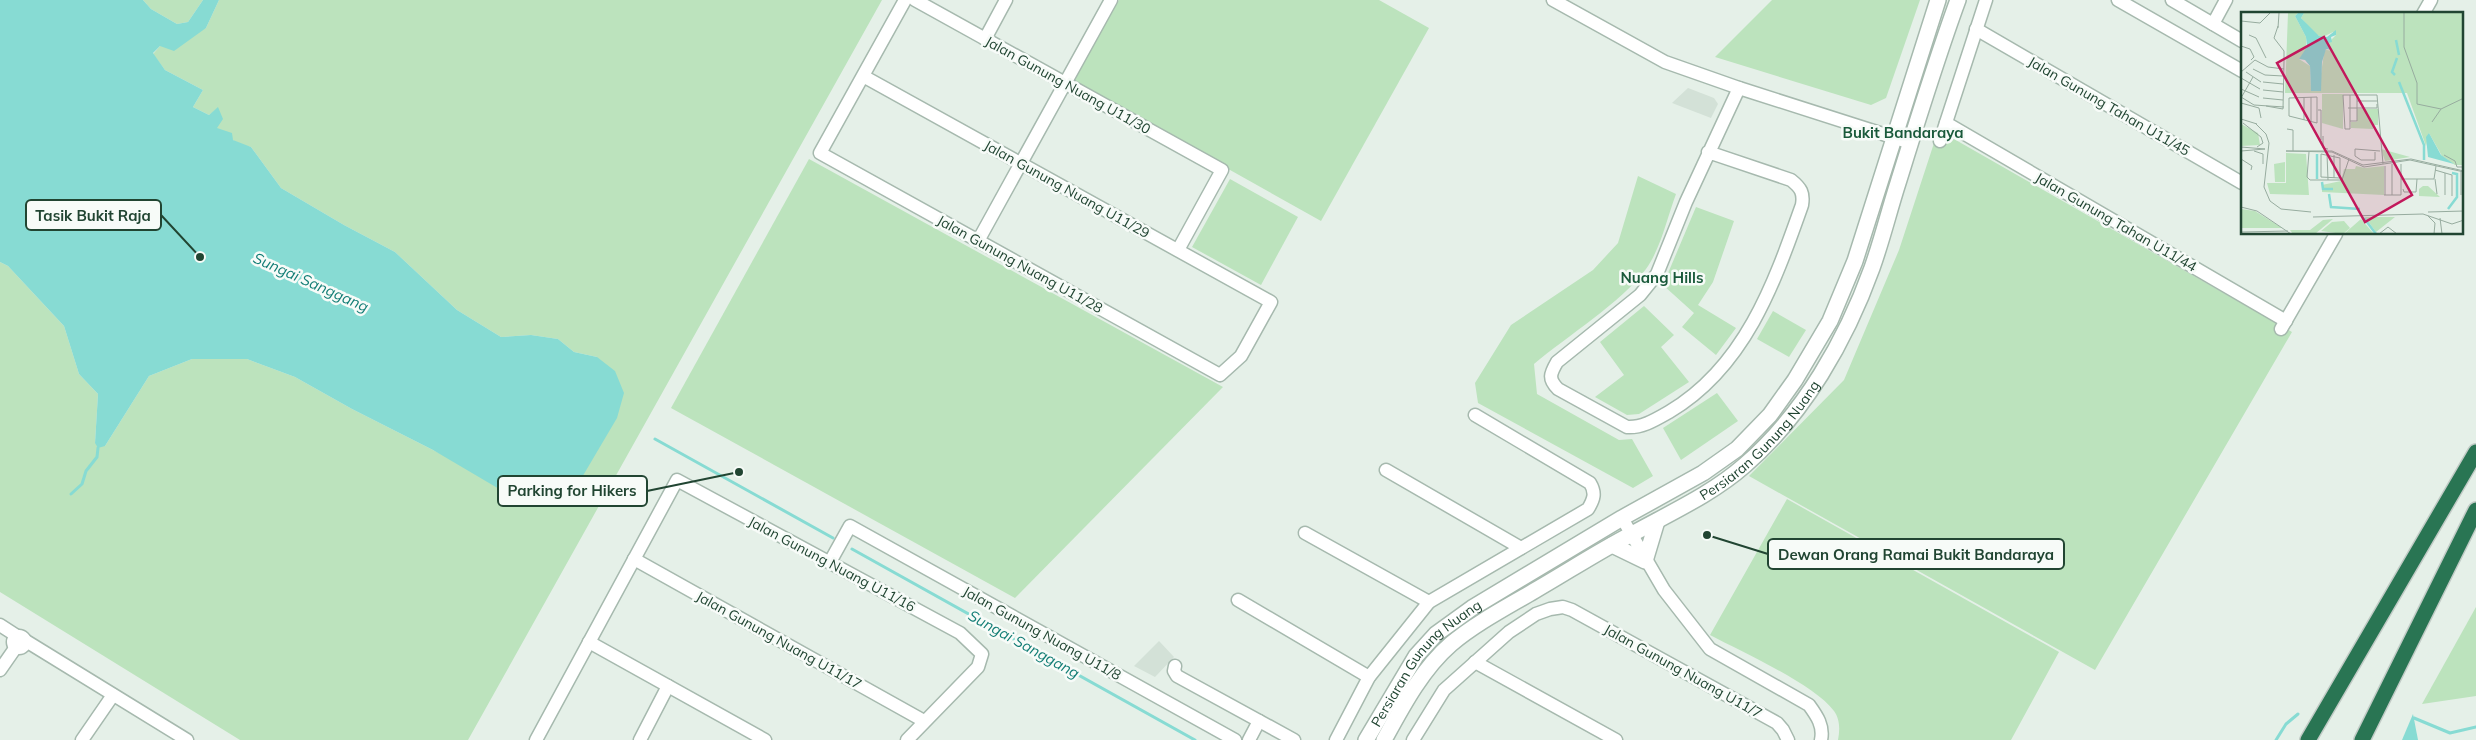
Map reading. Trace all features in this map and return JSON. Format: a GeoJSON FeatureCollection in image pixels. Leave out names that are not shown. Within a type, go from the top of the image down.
{"type":"FeatureCollection","features":[{"type":"Feature","properties":{"kind":"highway"},"geometry":{"type":"LineString","coordinates":[[2308,740],[2476,452]]}},
{"type":"Feature","properties":{"kind":"highway"},"geometry":{"type":"LineString","coordinates":[[2362,740],[2476,510]]}},
{"type":"Feature","properties":{"kind":"street"},"geometry":{"type":"LineString","coordinates":[[863,76],[905,0]]}},
{"type":"Feature","properties":{"kind":"street","name":"Jalan Gunung Nuang U11/30"},"geometry":{"type":"LineString","coordinates":[[915,0],[1222,170],[1178,250]]}},
{"type":"Feature","properties":{"kind":"street"},"geometry":{"type":"LineString","coordinates":[[985,39],[1006,0]]}},
{"type":"Feature","properties":{"kind":"street"},"geometry":{"type":"LineString","coordinates":[[978,241],[1111,0]]}},
{"type":"Feature","properties":{"kind":"street"},"geometry":{"type":"LineString","coordinates":[[1553,0],[1665,62],[1739,88],[1911,143]]}},
{"type":"Feature","properties":{"kind":"street","name":"Persiaran Gunung Nuang"},"geometry":{"type":"LineString","coordinates":[[1366,740],[1416,656],[1436,634],[1472,608],[1622,518],[1703,473],[1737,448],[1770,415],[1795,380],[1830,321],[1855,261],[1938,0]]}},
{"type":"Feature","properties":{"kind":"street","name":"Persiaran Gunung Nuang"},"geometry":{"type":"LineString","coordinates":[[1384,740],[1431,665],[1451,644],[1486,620],[1612,545],[1714,490],[1747,464],[1781,428],[1813,386],[1838,343],[1863,291],[1934,65],[1958,0]]}},
{"type":"Feature","properties":{"kind":"street"},"geometry":{"type":"LineString","coordinates":[[1940,141],[1986,0]]}},
{"type":"Feature","properties":{"kind":"street"},"geometry":{"type":"LineString","coordinates":[[2118,0],[2241,71]]}},
{"type":"Feature","properties":{"kind":"street"},"geometry":{"type":"LineString","coordinates":[[2172,0],[2241,40]]}},
{"type":"Feature","properties":{"kind":"street"},"geometry":{"type":"LineString","coordinates":[[2213,24],[2226,0]]}},
{"type":"Feature","properties":{"kind":"street","name":"Jalan Gunung Tahan U11/45"},"geometry":{"type":"LineString","coordinates":[[1976,29],[2241,182]]}},
{"type":"Feature","properties":{"kind":"street","name":"Jalan Gunung Nuang U11/28"},"geometry":{"type":"LineString","coordinates":[[863,76],[820,153],[978,241],[1220,375],[1241,356],[1271,302]]}},
{"type":"Feature","properties":{"kind":"street","name":"Jalan Gunung Nuang U11/29"},"geometry":{"type":"LineString","coordinates":[[863,76],[1271,302]]}},
{"type":"Feature","properties":{"kind":"street"},"geometry":{"type":"LineString","coordinates":[[1708,152],[1792,180],[1800,187],[1803,195],[1802,205],[1768,296],[1753,323],[1720,371],[1682,404],[1636,428],[1627,426],[1558,389],[1552,382],[1550,374],[1557,362],[1640,295],[1658,274],[1708,152],[1739,88]]}},
{"type":"Feature","properties":{"kind":"street","name":"Jalan Gunung Tahan U11/44"},"geometry":{"type":"LineString","coordinates":[[1946,123],[2284,325],[2333,235]]}},
{"type":"Feature","properties":{"kind":"street"},"geometry":{"type":"LineString","coordinates":[[1336,740],[1370,677],[1429,602],[1588,508],[1593,501],[1594,491],[1590,482],[1475,415]]}},
{"type":"Feature","properties":{"kind":"street"},"geometry":{"type":"LineString","coordinates":[[1386,470],[1521,548]]}},
{"type":"Feature","properties":{"kind":"street","name":"Jalan Gunung Nuang U11/16"},"geometry":{"type":"LineString","coordinates":[[634,559],[677,480],[960,633],[982,654],[978,667],[924,721]]}},
{"type":"Feature","properties":{"kind":"street"},"geometry":{"type":"LineString","coordinates":[[1622,518],[1645,561],[1693,629],[1710,649],[1809,705],[1819,720],[1822,734],[1821,740]]}},
{"type":"Feature","properties":{"kind":"street"},"geometry":{"type":"LineString","coordinates":[[1645,561],[1657,521]]}},
{"type":"Feature","properties":{"kind":"street","name":"Jalan Gunung Nuang U11/8"},"geometry":{"type":"LineString","coordinates":[[830,562],[850,526],[1235,740]]}},
{"type":"Feature","properties":{"kind":"street"},"geometry":{"type":"LineString","coordinates":[[1305,533],[1429,602]]}},
{"type":"Feature","properties":{"kind":"street"},"geometry":{"type":"LineString","coordinates":[[1612,545],[1645,561]]}},
{"type":"Feature","properties":{"kind":"street"},"geometry":{"type":"LineString","coordinates":[[536,740],[634,559]]}},
{"type":"Feature","properties":{"kind":"street","name":"Jalan Gunung Nuang U11/17"},"geometry":{"type":"LineString","coordinates":[[634,559],[924,721]]}},
{"type":"Feature","properties":{"kind":"street"},"geometry":{"type":"LineString","coordinates":[[1238,600],[1370,677]]}},
{"type":"Feature","properties":{"kind":"street","name":"Jalan Gunung Nuang U11/7"},"geometry":{"type":"LineString","coordinates":[[1475,662],[1509,632],[1536,614],[1563,607],[1572,610],[1776,723],[1788,739]]}},
{"type":"Feature","properties":{"kind":"street"},"geometry":{"type":"LineString","coordinates":[[0,625],[19,641],[187,740]]}},
{"type":"Feature","properties":{"kind":"street"},"geometry":{"type":"LineString","coordinates":[[0,670],[19,641]]}},
{"type":"Feature","properties":{"kind":"street"},"geometry":{"type":"LineString","coordinates":[[589,642],[668,686],[748,736],[765,740]]}},
{"type":"Feature","properties":{"kind":"street"},"geometry":{"type":"LineString","coordinates":[[1417,739],[1444,690],[1475,662],[1616,740]]}},
{"type":"Feature","properties":{"kind":"street"},"geometry":{"type":"LineString","coordinates":[[1175,666],[1174,671],[1177,676],[1294,740]]}},
{"type":"Feature","properties":{"kind":"street"},"geometry":{"type":"LineString","coordinates":[[640,740],[668,686]]}},
{"type":"Feature","properties":{"kind":"street"},"geometry":{"type":"LineString","coordinates":[[82,740],[113,695]]}},
{"type":"Feature","properties":{"kind":"street"},"geometry":{"type":"LineString","coordinates":[[907,740],[924,721]]}},
{"type":"Feature","properties":{"kind":"street"},"geometry":{"type":"LineString","coordinates":[[1249,740],[1259,721]]}},
{"type":"Feature","properties":{"kind":"shaded area"},"geometry":{"type":"Polygon","coordinates":[[[1688,88],[1714,98],[1718,104],[1711,118],[1672,103],[1688,88]]]}},
{"type":"Feature","properties":{"kind":"shaded area"},"geometry":{"type":"Polygon","coordinates":[[[1159,641],[1174,657],[1155,677],[1134,666],[1159,641]]]}},
{"type":"Feature","properties":{"kind":"green space"},"geometry":{"type":"Polygon","coordinates":[[[143,0],[203,0],[188,22],[177,24],[151,9],[143,0]]]}},
{"type":"Feature","properties":{"kind":"green space"},"geometry":{"type":"Polygon","coordinates":[[[219,0],[882,0],[468,740],[240,740],[0,592],[0,262],[8,266],[64,326],[79,374],[98,394],[95,443],[105,446],[149,376],[192,359],[247,359],[295,377],[352,409],[433,450],[535,500],[556,507],[597,357],[574,352],[558,339],[531,335],[501,337],[457,310],[395,252],[281,188],[251,147],[240,145],[216,128],[218,108],[209,115],[193,107],[203,90],[165,70],[153,54],[160,46],[206,28],[219,0]]]}},
{"type":"Feature","properties":{"kind":"green space"},"geometry":{"type":"Polygon","coordinates":[[[1119,0],[1379,0],[1429,28],[1321,221],[1073,82],[1119,0]]]}},
{"type":"Feature","properties":{"kind":"green space"},"geometry":{"type":"Polygon","coordinates":[[[1772,0],[1920,0],[1886,98],[1871,105],[1715,57],[1772,0]]]}},
{"type":"Feature","properties":{"kind":"green space"},"geometry":{"type":"Polygon","coordinates":[[[1954,139],[2292,332],[2095,670],[1749,476],[1844,380],[1899,250],[1935,140],[1954,139]]]}},
{"type":"Feature","properties":{"kind":"green space"},"geometry":{"type":"Polygon","coordinates":[[[809,159],[1223,387],[1015,598],[671,408],[809,159]]]}},
{"type":"Feature","properties":{"kind":"green space"},"geometry":{"type":"Polygon","coordinates":[[[1638,176],[1676,194],[1660,242],[1651,261],[1623,294],[1534,364],[1537,394],[1619,440],[1632,439],[1653,476],[1633,488],[1478,403],[1475,383],[1511,325],[1593,270],[1618,243],[1638,176]]]}},
{"type":"Feature","properties":{"kind":"green space"},"geometry":{"type":"Polygon","coordinates":[[[1230,179],[1298,217],[1261,285],[1192,247],[1230,179]]]}},
{"type":"Feature","properties":{"kind":"green space"},"geometry":{"type":"Polygon","coordinates":[[[1696,207],[1734,221],[1713,282],[1698,305],[1736,328],[1716,355],[1682,327],[1694,313],[1663,285],[1696,207]]]}},
{"type":"Feature","properties":{"kind":"green space"},"geometry":{"type":"Polygon","coordinates":[[[1644,306],[1674,335],[1661,347],[1689,382],[1639,414],[1627,415],[1595,397],[1624,375],[1600,342],[1644,306]]]}},
{"type":"Feature","properties":{"kind":"green space"},"geometry":{"type":"Polygon","coordinates":[[[1773,311],[1806,330],[1789,357],[1757,339],[1773,311]]]}},
{"type":"Feature","properties":{"kind":"green space"},"geometry":{"type":"Polygon","coordinates":[[[1717,393],[1738,421],[1681,460],[1663,428],[1717,393]]]}},
{"type":"Feature","properties":{"kind":"green space"},"geometry":{"type":"Polygon","coordinates":[[[1787,499],[2059,652],[2011,740],[1838,740],[1838,721],[1834,711],[1811,690],[1776,669],[1710,635],[1787,499]]]}},
{"type":"Feature","properties":{"kind":"green space"},"geometry":{"type":"Polygon","coordinates":[[[2476,607],[2476,696],[2422,704],[2476,607]]]}},
{"type":"Feature","properties":{"kind":"water"},"geometry":{"type":"Polygon","coordinates":[[[0,0],[143,0],[151,9],[177,24],[188,22],[203,0],[219,0],[206,28],[174,51],[160,46],[153,53],[165,70],[203,90],[193,107],[209,115],[218,107],[223,119],[217,128],[232,133],[233,140],[251,147],[281,188],[395,252],[457,310],[501,337],[531,335],[558,339],[574,352],[597,357],[615,371],[624,393],[617,418],[581,479],[556,507],[506,493],[433,450],[352,409],[295,377],[247,359],[192,359],[149,376],[105,446],[98,448],[95,443],[98,394],[79,374],[64,326],[8,266],[0,262],[0,0]]]}},
{"type":"Feature","properties":{"kind":"water"},"geometry":{"type":"Polygon","coordinates":[[[2413,714],[2418,740],[2402,740],[2413,714]]]}},
{"type":"Feature","properties":{"kind":"waterway","name":"Sungai Sanggang"},"geometry":{"type":"LineString","coordinates":[[655,439],[833,538]]}},
{"type":"Feature","properties":{"kind":"waterway"},"geometry":{"type":"LineString","coordinates":[[71,494],[82,484],[86,471],[97,457],[98,448]]}},
{"type":"Feature","properties":{"kind":"waterway","name":"Sungai Sanggang"},"geometry":{"type":"LineString","coordinates":[[852,549],[1195,740]]}},
{"type":"Feature","properties":{"kind":"waterway","name":"Sungai Sanggang"},"geometry":{"type":"LineString","coordinates":[[2276,740],[2286,724],[2298,714]]}},
{"type":"Feature","properties":{"kind":"waterway","name":"Sungai Sanggang"},"geometry":{"type":"LineString","coordinates":[[2414,718],[2450,733],[2476,727]]}},
{"type":"Feature","properties":{"kind":"place","name":"Tasik Bukit Raja"},"geometry":{"type":"Point","coordinates":[200,257]}},
{"type":"Feature","properties":{"kind":"place","name":"Parking for Hikers"},"geometry":{"type":"Point","coordinates":[739,472]}},
{"type":"Feature","properties":{"kind":"place","name":"Dewan Orang Ramai Bukit Bandaraya"},"geometry":{"type":"Point","coordinates":[1707,535]}},
{"type":"Feature","properties":{"kind":"district","name":"Bukit Bandaraya"},"geometry":{"type":"Point","coordinates":[1903,132]}},
{"type":"Feature","properties":{"kind":"district","name":"Nuang Hills"},"geometry":{"type":"Point","coordinates":[1662,277]}}]}
